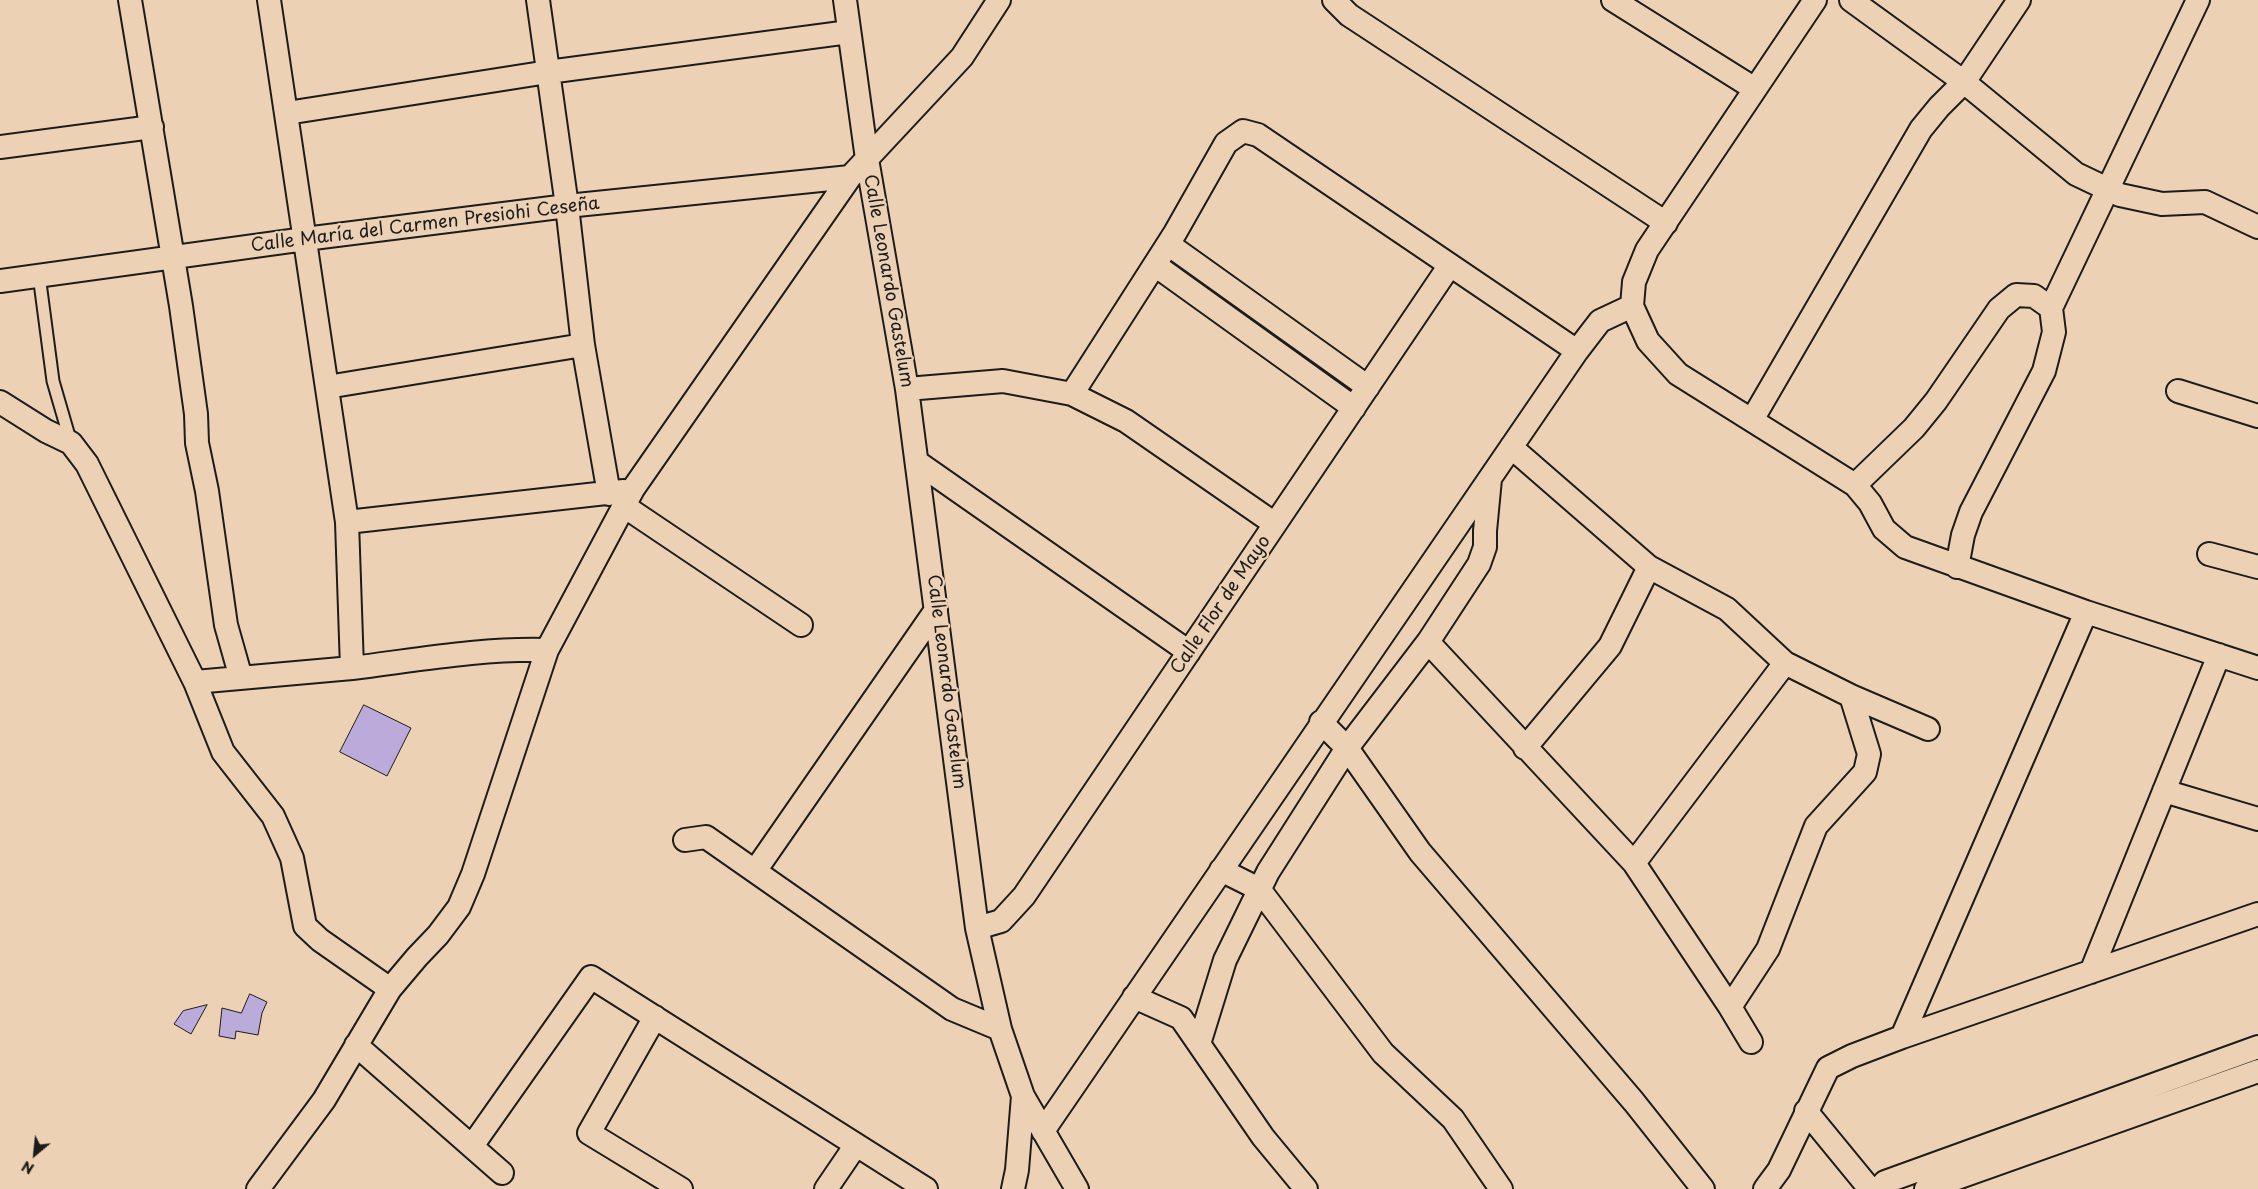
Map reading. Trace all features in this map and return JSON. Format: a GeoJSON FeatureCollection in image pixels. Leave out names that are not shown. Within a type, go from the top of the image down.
{"type":"FeatureCollection","features":[{"type":"Feature","properties":{"kind":"street"},"geometry":{"type":"LineString","coordinates":[[130,0],[173,257],[196,414],[197,443],[207,491],[226,625],[241,678]]}},
{"type":"Feature","properties":{"kind":"street"},"geometry":{"type":"LineString","coordinates":[[269,0],[347,522],[352,668]]}},
{"type":"Feature","properties":{"kind":"street"},"geometry":{"type":"LineString","coordinates":[[538,0],[567,206],[583,345],[622,496],[801,625]]}},
{"type":"Feature","properties":{"kind":"street","name":"Calle Leonardo Gastelum"},"geometry":{"type":"LineString","coordinates":[[846,0],[867,159],[908,388],[977,928],[1000,1029],[1023,1096],[1077,1189]]}},
{"type":"Feature","properties":{"kind":"street"},"geometry":{"type":"LineString","coordinates":[[258,1189],[324,1100],[390,989],[438,935],[459,907],[474,874],[547,650],[622,496],[850,177],[962,57],[999,0]]}},
{"type":"Feature","properties":{"kind":"street"},"geometry":{"type":"LineString","coordinates":[[1334,0],[1349,15],[1666,223]]}},
{"type":"Feature","properties":{"kind":"street"},"geometry":{"type":"LineString","coordinates":[[1613,0],[1755,90]]}},
{"type":"Feature","properties":{"kind":"street"},"geometry":{"type":"LineString","coordinates":[[1815,0],[1647,250],[1634,282],[1632,306],[1648,341],[1678,374],[1854,484],[1870,503],[1884,529],[1905,547],[2086,612],[2258,668]]}},
{"type":"Feature","properties":{"kind":"street"},"geometry":{"type":"LineString","coordinates":[[1851,0],[1964,82],[2076,174],[2120,194],[2162,204],[2205,202],[2258,227]]}},
{"type":"Feature","properties":{"kind":"street"},"geometry":{"type":"LineString","coordinates":[[1752,420],[1921,130],[1939,107],[1964,82],[2019,0]]}},
{"type":"Feature","properties":{"kind":"street"},"geometry":{"type":"LineString","coordinates":[[1957,567],[1963,535],[1971,512],[2044,371],[2054,332],[2051,308],[2198,0]]}},
{"type":"Feature","properties":{"kind":"street"},"geometry":{"type":"LineString","coordinates":[[287,112],[548,72],[849,32]]}},
{"type":"Feature","properties":{"kind":"street"},"geometry":{"type":"LineString","coordinates":[[0,147],[152,128]]}},
{"type":"Feature","properties":{"kind":"street"},"geometry":{"type":"LineString","coordinates":[[1072,394],[1168,244],[1226,143],[1243,131],[1258,135],[1577,351]]}},
{"type":"Feature","properties":{"kind":"street","name":"Calle María del Carmen Presiohi Ceseña"},"geometry":{"type":"LineString","coordinates":[[0,281],[305,239],[567,206],[850,177]]}},
{"type":"Feature","properties":{"kind":"street"},"geometry":{"type":"LineString","coordinates":[[1168,244],[1368,387]]}},
{"type":"Feature","properties":{"kind":"street"},"geometry":{"type":"LineString","coordinates":[[1154,265],[1354,408]]}},
{"type":"Feature","properties":{"kind":"street","name":"Calle Flor de Mayo"},"geometry":{"type":"LineString","coordinates":[[977,928],[1001,921],[1024,896],[1450,265]]}},
{"type":"Feature","properties":{"kind":"street"},"geometry":{"type":"LineString","coordinates":[[1854,484],[1914,428],[1936,400],[1998,309],[2016,295],[2034,296],[2051,308]]}},
{"type":"Feature","properties":{"kind":"street"},"geometry":{"type":"LineString","coordinates":[[1043,1131],[1321,722],[1577,351],[1600,321],[1632,306]]}},
{"type":"Feature","properties":{"kind":"street"},"geometry":{"type":"LineString","coordinates":[[327,387],[583,345]]}},
{"type":"Feature","properties":{"kind":"street"},"geometry":{"type":"LineString","coordinates":[[908,388],[1002,381],[1072,394],[1126,421],[1275,524]]}},
{"type":"Feature","properties":{"kind":"street"},"geometry":{"type":"LineString","coordinates":[[2178,391],[2258,416]]}},
{"type":"Feature","properties":{"kind":"street"},"geometry":{"type":"LineString","coordinates":[[0,402],[46,431],[70,443],[87,464],[195,682],[223,752],[273,816],[292,858],[305,926],[320,940],[390,989]]}},
{"type":"Feature","properties":{"kind":"street"},"geometry":{"type":"LineString","coordinates":[[1511,447],[1649,567],[1727,609],[1786,663],[1851,696],[1928,728]]}},
{"type":"Feature","properties":{"kind":"street"},"geometry":{"type":"LineString","coordinates":[[917,462],[1189,652]]}},
{"type":"Feature","properties":{"kind":"street"},"geometry":{"type":"LineString","coordinates":[[1199,1044],[1225,960],[1268,872],[1347,748],[1428,642],[1479,564],[1485,547],[1490,477]]}},
{"type":"Feature","properties":{"kind":"street"},"geometry":{"type":"LineString","coordinates":[[347,522],[622,496]]}},
{"type":"Feature","properties":{"kind":"street"},"geometry":{"type":"LineString","coordinates":[[2209,554],[2258,567]]}},
{"type":"Feature","properties":{"kind":"street"},"geometry":{"type":"LineString","coordinates":[[1525,748],[1610,646],[1649,567]]}},
{"type":"Feature","properties":{"kind":"street"},"geometry":{"type":"LineString","coordinates":[[756,871],[936,610]]}},
{"type":"Feature","properties":{"kind":"street"},"geometry":{"type":"LineString","coordinates":[[1902,1037],[2086,612]]}},
{"type":"Feature","properties":{"kind":"street"},"geometry":{"type":"LineString","coordinates":[[1428,642],[1525,748],[1634,862],[1751,1042]]}},
{"type":"Feature","properties":{"kind":"street"},"geometry":{"type":"LineString","coordinates":[[195,682],[352,668],[517,649],[547,650]]}},
{"type":"Feature","properties":{"kind":"street"},"geometry":{"type":"LineString","coordinates":[[2091,972],[2219,655]]}},
{"type":"Feature","properties":{"kind":"street"},"geometry":{"type":"LineString","coordinates":[[1634,862],[1786,663]]}},
{"type":"Feature","properties":{"kind":"street"},"geometry":{"type":"LineString","coordinates":[[1730,1007],[1768,949],[1816,826],[1865,772],[1869,754],[1851,696]]}},
{"type":"Feature","properties":{"kind":"street"},"geometry":{"type":"LineString","coordinates":[[1321,722],[1347,748],[1420,852],[1634,1102],[1703,1189]]}},
{"type":"Feature","properties":{"kind":"street"},"geometry":{"type":"LineString","coordinates":[[2164,791],[2258,819]]}},
{"type":"Feature","properties":{"kind":"street"},"geometry":{"type":"LineString","coordinates":[[685,840],[706,837],[952,1009],[1000,1029]]}},
{"type":"Feature","properties":{"kind":"street"},"geometry":{"type":"LineString","coordinates":[[1221,870],[1260,889],[1383,1054],[1453,1119],[1501,1189]]}},
{"type":"Feature","properties":{"kind":"street"},"geometry":{"type":"LineString","coordinates":[[1766,1189],[1779,1170],[1828,1068],[1852,1056],[1902,1037],[2258,914]]}},
{"type":"Feature","properties":{"kind":"street"},"geometry":{"type":"LineString","coordinates":[[472,1146],[591,977],[926,1189]]}},
{"type":"Feature","properties":{"kind":"street"},"geometry":{"type":"LineString","coordinates":[[1134,997],[1181,1018],[1263,1137],[1306,1189]]}},
{"type":"Feature","properties":{"kind":"street"},"geometry":{"type":"LineString","coordinates":[[655,1017],[589,1133],[682,1189]]}},
{"type":"Feature","properties":{"kind":"street"},"geometry":{"type":"LineString","coordinates":[[356,1045],[502,1173]]}},
{"type":"Feature","properties":{"kind":"street"},"geometry":{"type":"LineString","coordinates":[[1879,1189],[1885,1182],[2258,1047]]}},
{"type":"Feature","properties":{"kind":"street"},"geometry":{"type":"LineString","coordinates":[[1926,1189],[2258,1071]]}},
{"type":"Feature","properties":{"kind":"street"},"geometry":{"type":"LineString","coordinates":[[1012,1189],[1017,1170],[1023,1096]]}},
{"type":"Feature","properties":{"kind":"street"},"geometry":{"type":"LineString","coordinates":[[1806,1111],[1870,1189]]}},
{"type":"Feature","properties":{"kind":"street"},"geometry":{"type":"LineString","coordinates":[[826,1189],[856,1145]]}},
{"type":"Feature","properties":{"kind":"lane"},"geometry":{"type":"LineString","coordinates":[[38,275],[53,381],[70,443]]}},
{"type":"Feature","properties":{"kind":"building"},"geometry":{"type":"Polygon","coordinates":[[[364,705],[411,728],[387,776],[340,752],[364,705]]]}},
{"type":"Feature","properties":{"kind":"building"},"geometry":{"type":"Polygon","coordinates":[[[250,994],[267,1002],[262,1013],[258,1035],[236,1031],[235,1039],[219,1036],[222,1008],[241,1013],[250,994]]]}},
{"type":"Feature","properties":{"kind":"building"},"geometry":{"type":"Polygon","coordinates":[[[207,1005],[191,1034],[174,1024],[183,1011],[207,1005]]]}}]}
